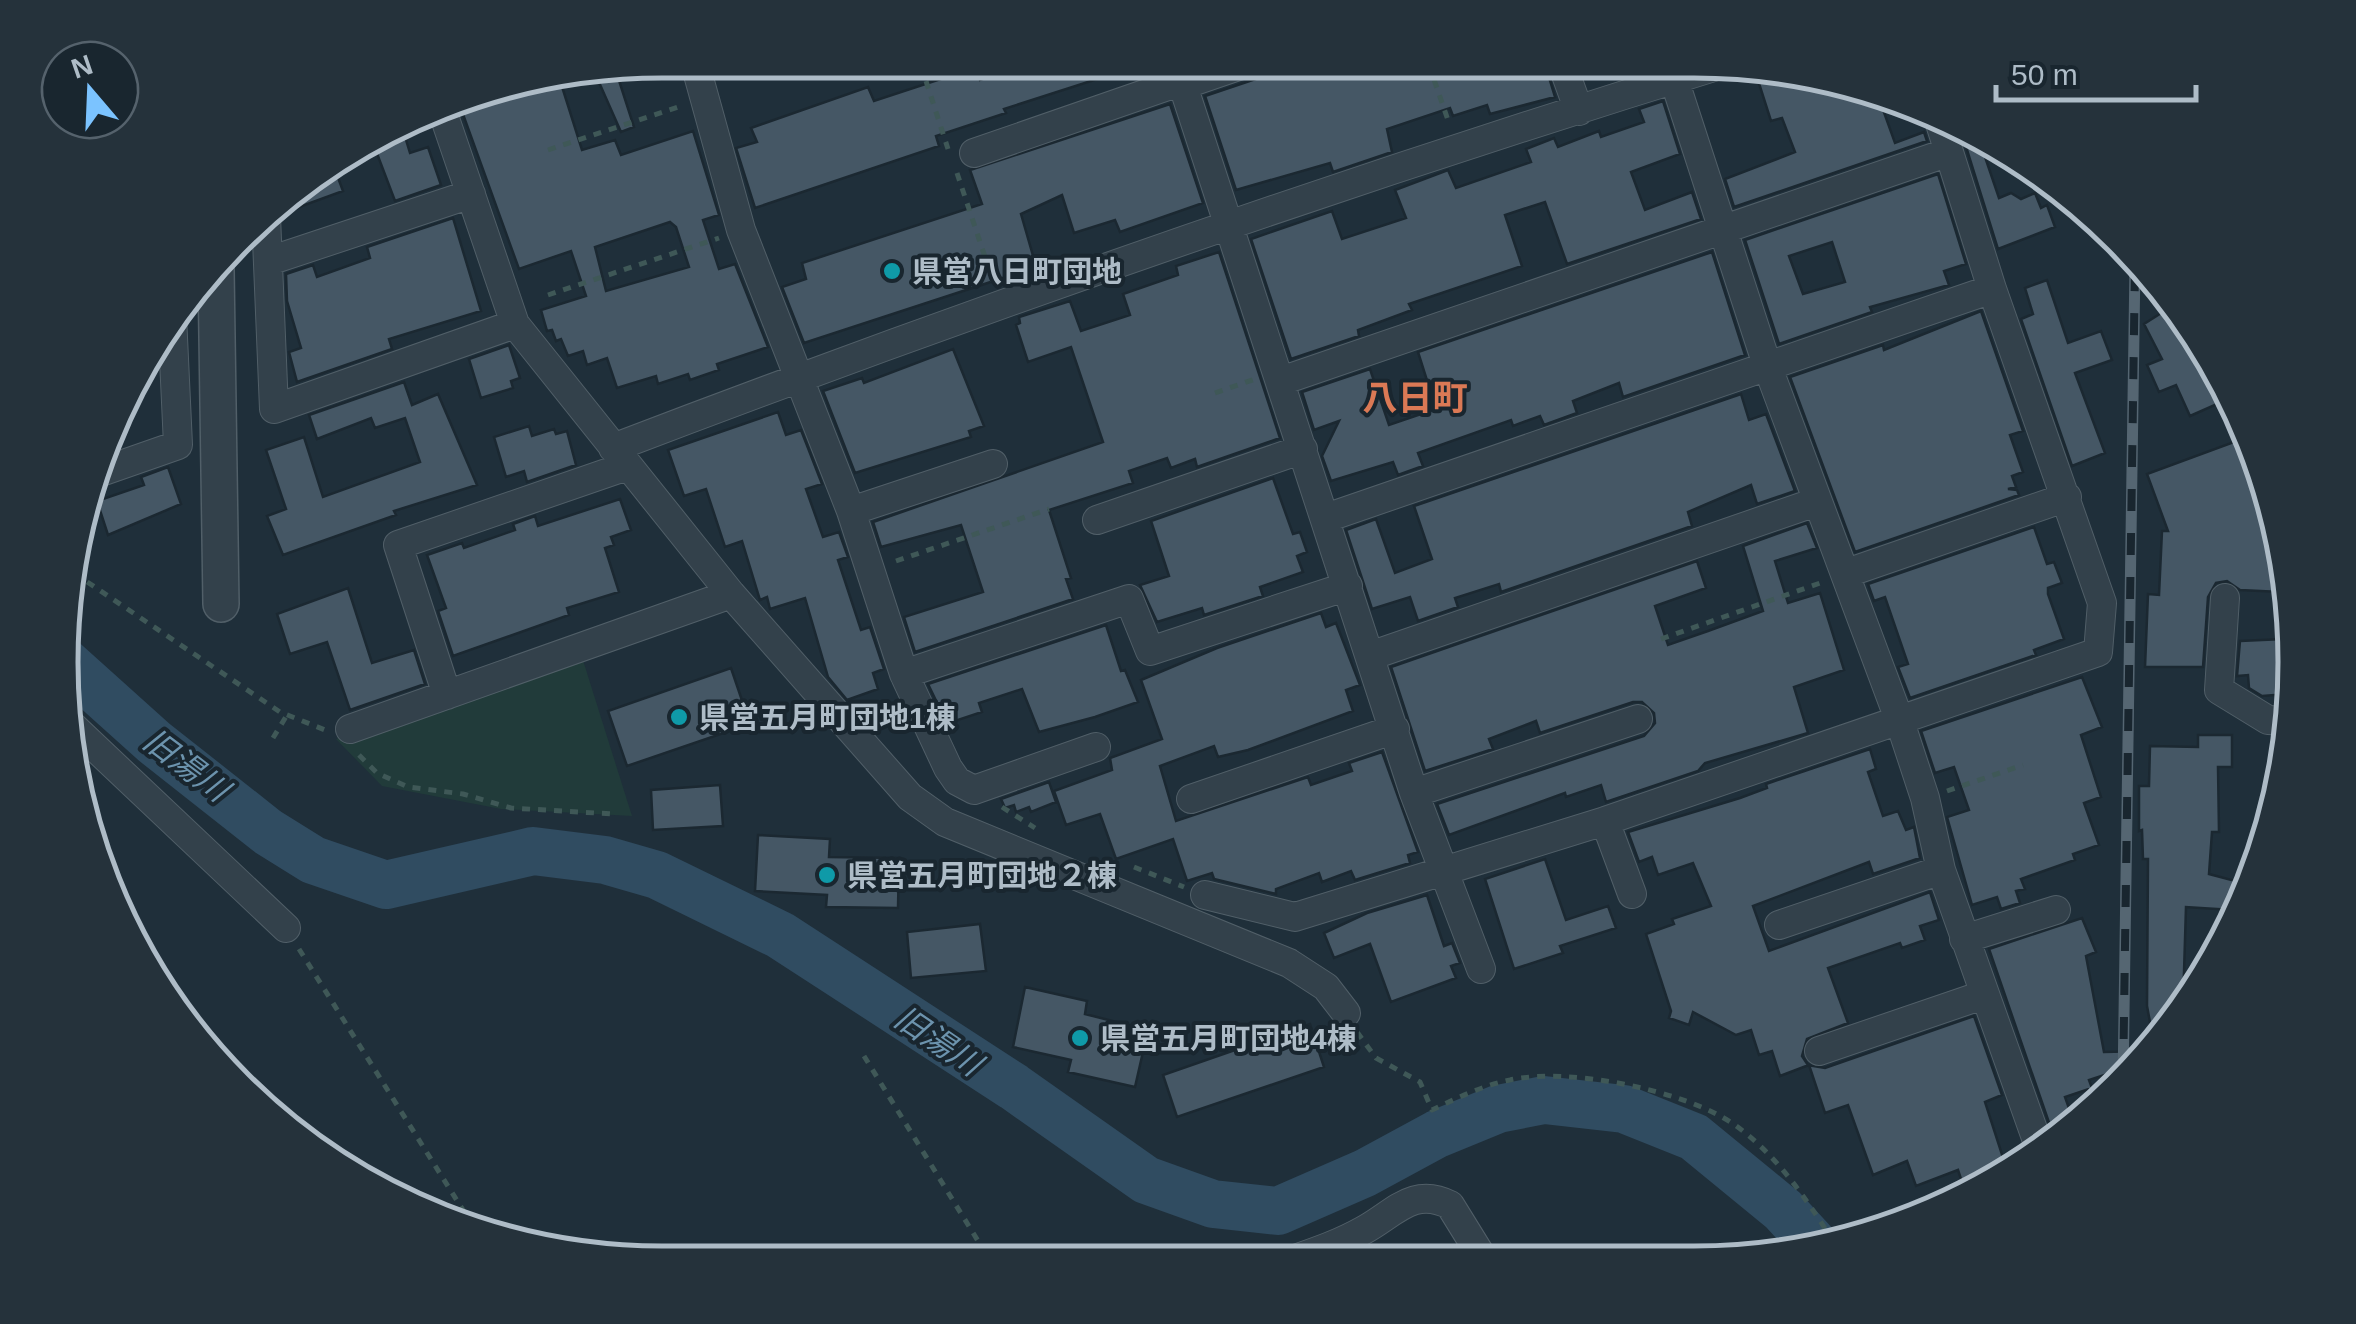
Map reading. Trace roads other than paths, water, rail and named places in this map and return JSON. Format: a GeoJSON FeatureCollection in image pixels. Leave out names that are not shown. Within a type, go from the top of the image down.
{"type":"FeatureCollection","features":[{"type":"Feature","properties":{"kind":"street"},"geometry":{"type":"LineString","coordinates":[[701,78],[740,230],[851,511],[904,674],[948,768],[957,781],[974,790],[1096,747]]}},
{"type":"Feature","properties":{"kind":"street"},"geometry":{"type":"LineString","coordinates":[[974,153],[1172,78]]}},
{"type":"Feature","properties":{"kind":"street"},"geometry":{"type":"LineString","coordinates":[[1181,78],[1414,793],[1481,969]]}},
{"type":"Feature","properties":{"kind":"street"},"geometry":{"type":"LineString","coordinates":[[1567,78],[1579,111]]}},
{"type":"Feature","properties":{"kind":"street"},"geometry":{"type":"LineString","coordinates":[[448,695],[398,544],[620,457],[798,377],[1677,78]]}},
{"type":"Feature","properties":{"kind":"street"},"geometry":{"type":"LineString","coordinates":[[1674,79],[1767,365],[1899,719],[1925,798],[1941,870],[2035,1136]]}},
{"type":"Feature","properties":{"kind":"street"},"geometry":{"type":"LineString","coordinates":[[445,119],[515,324],[731,594],[910,797],[945,822],[1288,963],[1326,987],[1346,1013]]}},
{"type":"Feature","properties":{"kind":"street"},"geometry":{"type":"LineString","coordinates":[[1205,895],[1295,917],[1605,820],[2098,652],[2102,603],[1992,290],[1943,134]]}},
{"type":"Feature","properties":{"kind":"street"},"geometry":{"type":"LineString","coordinates":[[1280,376],[1949,152]]}},
{"type":"Feature","properties":{"kind":"street"},"geometry":{"type":"LineString","coordinates":[[269,261],[471,194]]}},
{"type":"Feature","properties":{"kind":"street"},"geometry":{"type":"LineString","coordinates":[[267,232],[274,408],[515,324]]}},
{"type":"Feature","properties":{"kind":"street"},"geometry":{"type":"LineString","coordinates":[[216,285],[221,604]]}},
{"type":"Feature","properties":{"kind":"street"},"geometry":{"type":"LineString","coordinates":[[1326,518],[1992,290]]}},
{"type":"Feature","properties":{"kind":"street"},"geometry":{"type":"LineString","coordinates":[[111,468],[178,445],[173,342]]}},
{"type":"Feature","properties":{"kind":"street"},"geometry":{"type":"LineString","coordinates":[[1097,520],[1303,449]]}},
{"type":"Feature","properties":{"kind":"street"},"geometry":{"type":"LineString","coordinates":[[851,511],[993,464]]}},
{"type":"Feature","properties":{"kind":"street"},"geometry":{"type":"LineString","coordinates":[[1847,574],[2067,497]]}},
{"type":"Feature","properties":{"kind":"street"},"geometry":{"type":"LineString","coordinates":[[1370,656],[1816,502]]}},
{"type":"Feature","properties":{"kind":"street"},"geometry":{"type":"LineString","coordinates":[[904,674],[1129,599],[1150,651],[1348,586]]}},
{"type":"Feature","properties":{"kind":"street"},"geometry":{"type":"LineString","coordinates":[[342,732],[731,594]]}},
{"type":"Feature","properties":{"kind":"street"},"geometry":{"type":"LineString","coordinates":[[2225,598],[2220,690],[2268,720],[2275,720]]}},
{"type":"Feature","properties":{"kind":"street"},"geometry":{"type":"LineString","coordinates":[[1414,793],[1638,719]]}},
{"type":"Feature","properties":{"kind":"street"},"geometry":{"type":"LineString","coordinates":[[1191,799],[1395,729]]}},
{"type":"Feature","properties":{"kind":"street"},"geometry":{"type":"LineString","coordinates":[[83,736],[286,928]]}},
{"type":"Feature","properties":{"kind":"street"},"geometry":{"type":"LineString","coordinates":[[1605,820],[1632,894]]}},
{"type":"Feature","properties":{"kind":"street"},"geometry":{"type":"LineString","coordinates":[[1779,924],[1941,870]]}},
{"type":"Feature","properties":{"kind":"street"},"geometry":{"type":"LineString","coordinates":[[1964,939],[2056,910]]}},
{"type":"Feature","properties":{"kind":"street"},"geometry":{"type":"LineString","coordinates":[[1819,1051],[1983,995]]}},
{"type":"Feature","properties":{"kind":"street"},"geometry":{"type":"LineString","coordinates":[[1331,1246],[1368,1228],[1400,1204],[1424,1196],[1450,1205],[1475,1246]]}},
{"type":"Feature","properties":{"kind":"waterway","name":"旧湯川"},"geometry":{"type":"LineString","coordinates":[[78,674],[154,742],[268,832],[313,860],[386,885],[533,851],[605,860],[657,875],[780,935],[1014,1087],[1146,1180],[1213,1204],[1278,1211],[1365,1173],[1437,1134],[1498,1109],[1544,1100],[1624,1109],[1694,1137],[1783,1210],[1806,1235]]}},
{"type":"Feature","properties":{"kind":"railway"},"geometry":{"type":"LineString","coordinates":[[2123,1057],[2135,279]]}},
{"type":"Feature","properties":{"kind":"place","name":"県営八日町団地"},"geometry":{"type":"Point","coordinates":[892,271]}},
{"type":"Feature","properties":{"kind":"place","name":"県営五月町団地1棟"},"geometry":{"type":"Point","coordinates":[679,717]}},
{"type":"Feature","properties":{"kind":"place","name":"県営五月町団地２棟"},"geometry":{"type":"Point","coordinates":[827,875]}},
{"type":"Feature","properties":{"kind":"place","name":"県営五月町団地4棟"},"geometry":{"type":"Point","coordinates":[1080,1038]}},
{"type":"Feature","properties":{"kind":"district","name":"八日町"},"geometry":{"type":"Point","coordinates":[1415,397]}}]}
